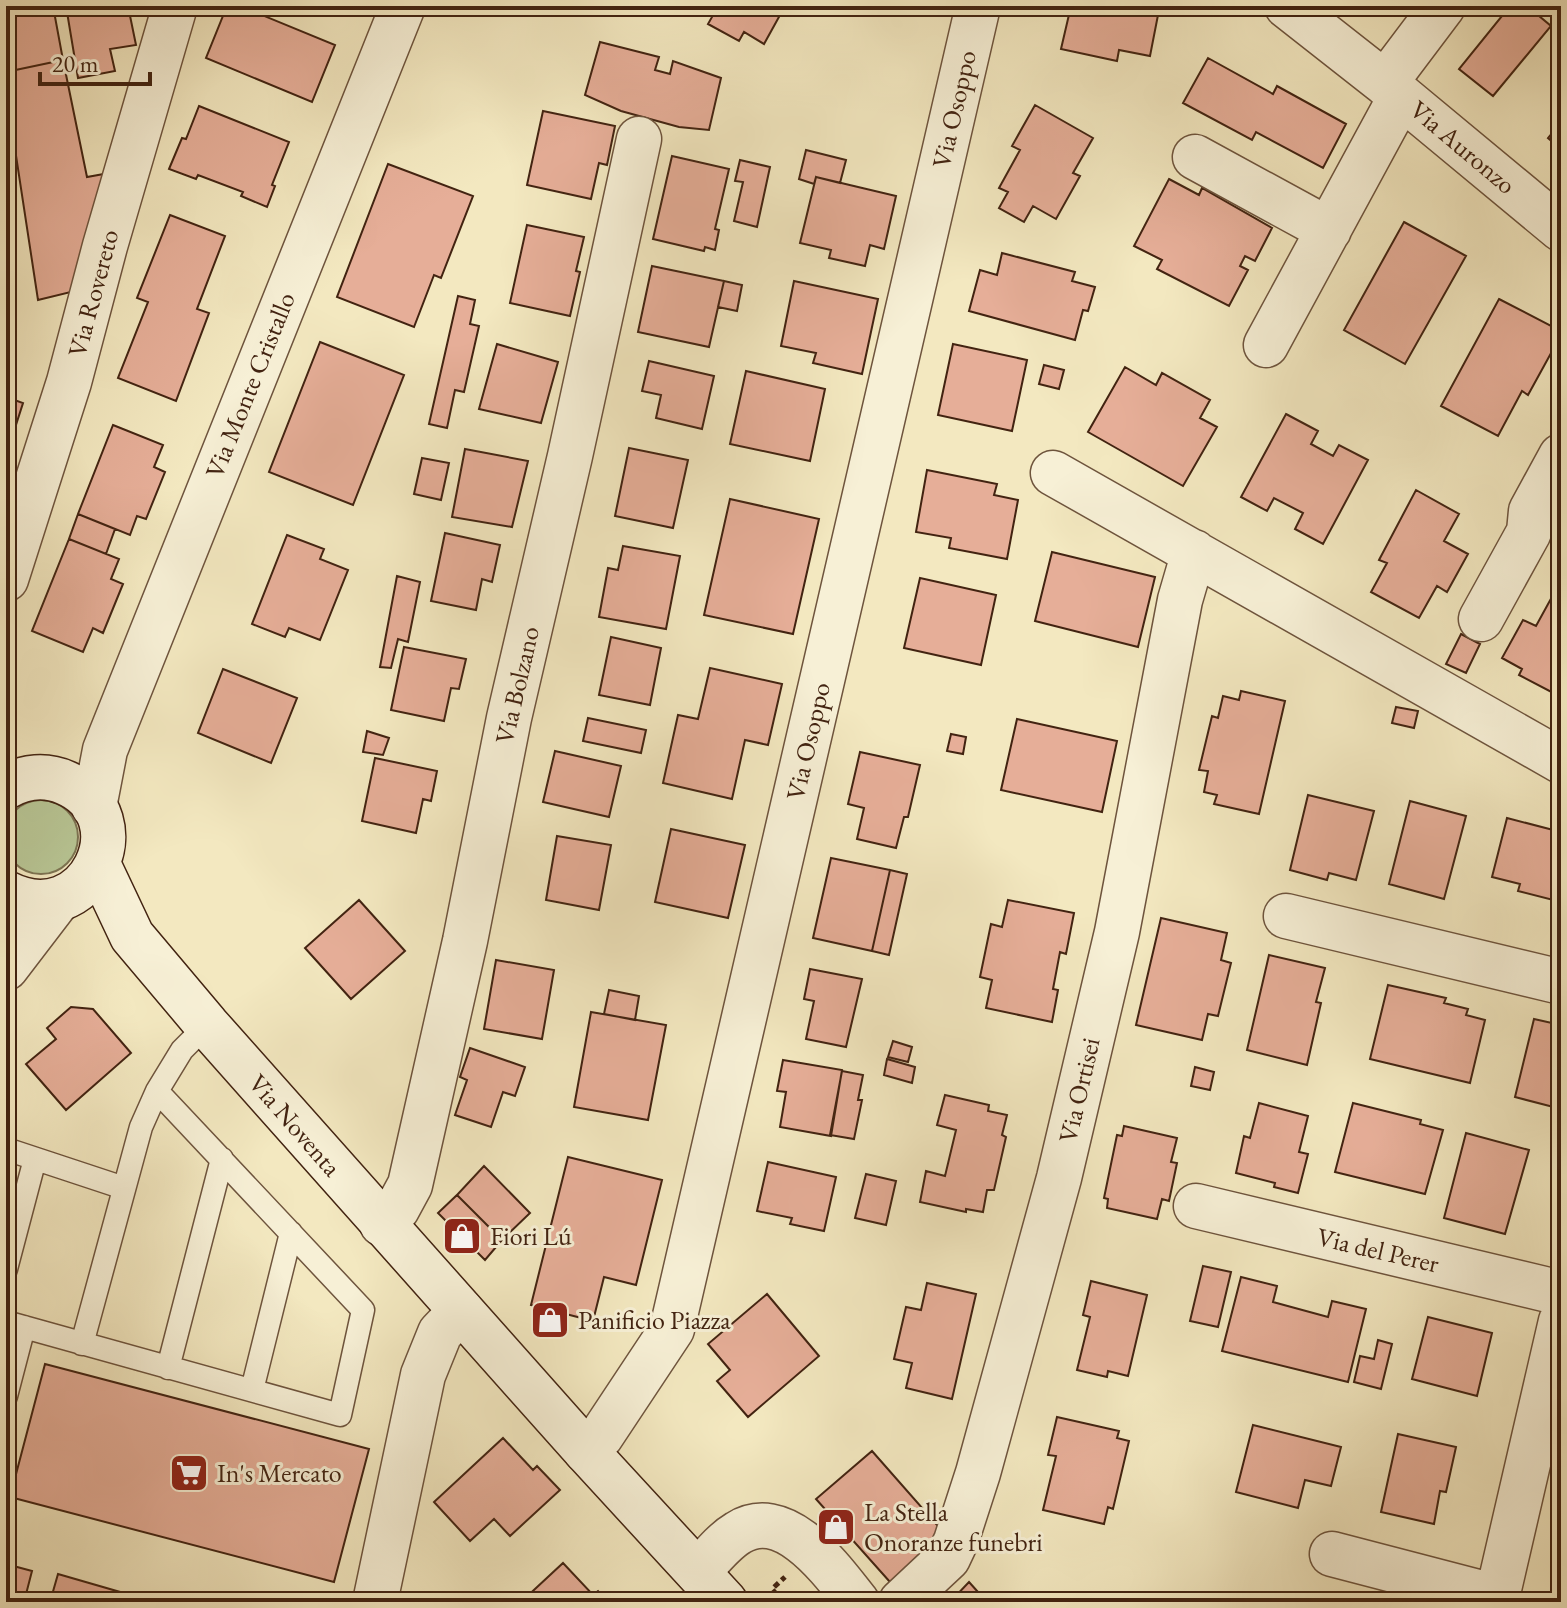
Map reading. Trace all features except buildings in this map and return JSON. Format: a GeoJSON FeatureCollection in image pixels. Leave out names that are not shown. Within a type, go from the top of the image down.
{"type":"FeatureCollection","features":[{"type":"Feature","properties":{"kind":"street","name":"Via Rovereto"},"geometry":{"type":"LineString","coordinates":[[6,579],[69,382],[175,6]]}},
{"type":"Feature","properties":{"kind":"street","name":"Via Osoppo"},"geometry":{"type":"LineString","coordinates":[[586,1451],[601,1436],[672,1329],[978,6]]}},
{"type":"Feature","properties":{"kind":"street","name":"Via Auronzo"},"geometry":{"type":"LineString","coordinates":[[1287,6],[1393,89],[1561,229]]}},
{"type":"Feature","properties":{"kind":"street","name":"Via Auronzo"},"geometry":{"type":"LineString","coordinates":[[1266,345],[1329,230],[1393,89],[1443,6]]}},
{"type":"Feature","properties":{"kind":"street","name":"Via Monte Cristallo"},"geometry":{"type":"LineString","coordinates":[[78,794],[105,750],[387,11]]}},
{"type":"Feature","properties":{"kind":"street","name":"Via Bolzano"},"geometry":{"type":"LineString","coordinates":[[382,1224],[397,1209],[410,1185],[465,941],[509,718],[639,139]]}},
{"type":"Feature","properties":{"kind":"street"},"geometry":{"type":"LineString","coordinates":[[1195,157],[1329,230]]}},
{"type":"Feature","properties":{"kind":"street"},"geometry":{"type":"LineString","coordinates":[[1481,619],[1529,532],[1531,511],[1561,456]]}},
{"type":"Feature","properties":{"kind":"street"},"geometry":{"type":"LineString","coordinates":[[1053,473],[1561,761]]}},
{"type":"Feature","properties":{"kind":"street","name":"Via Ortisei"},"geometry":{"type":"LineString","coordinates":[[901,1602],[948,1558],[978,1473],[1059,1178],[1113,947],[1180,600],[1194,552]]}},
{"type":"Feature","properties":{"kind":"street"},"geometry":{"type":"LineString","coordinates":[[6,968],[62,899],[85,884],[98,864],[103,833],[78,794],[41,777],[10,780]]}},
{"type":"Feature","properties":{"kind":"street","name":"Via Noventa"},"geometry":{"type":"LineString","coordinates":[[98,864],[132,936],[207,1025],[586,1451],[729,1590]]}},
{"type":"Feature","properties":{"kind":"street"},"geometry":{"type":"LineString","coordinates":[[6,893],[33,902],[62,899]]}},
{"type":"Feature","properties":{"kind":"street","name":"Via Noventa"},"geometry":{"type":"LineString","coordinates":[[62,899],[132,936]]}},
{"type":"Feature","properties":{"kind":"street"},"geometry":{"type":"LineString","coordinates":[[1286,916],[1561,982]]}},
{"type":"Feature","properties":{"kind":"street","name":"Via del Perer"},"geometry":{"type":"LineString","coordinates":[[1196,1206],[1561,1293]]}},
{"type":"Feature","properties":{"kind":"street"},"geometry":{"type":"LineString","coordinates":[[375,1602],[423,1375],[440,1333],[461,1311]]}},
{"type":"Feature","properties":{"kind":"street"},"geometry":{"type":"LineString","coordinates":[[1332,1554],[1496,1600],[1561,1321]]}},
{"type":"Feature","properties":{"kind":"street"},"geometry":{"type":"LineString","coordinates":[[729,1590],[740,1531],[765,1526],[799,1538],[814,1550],[857,1602]]}},
{"type":"Feature","properties":{"kind":"lane"},"geometry":{"type":"LineString","coordinates":[[82,1344],[141,1127],[157,1091],[182,1050],[207,1025]]}},
{"type":"Feature","properties":{"kind":"lane"},"geometry":{"type":"LineString","coordinates":[[6,1396],[15,1324],[340,1415],[363,1310],[157,1091]]}},
{"type":"Feature","properties":{"kind":"lane"},"geometry":{"type":"LineString","coordinates":[[6,1149],[124,1188]]}},
{"type":"Feature","properties":{"kind":"lane"},"geometry":{"type":"LineString","coordinates":[[6,1269],[35,1159]]}},
{"type":"Feature","properties":{"kind":"lane"},"geometry":{"type":"LineString","coordinates":[[168,1368],[222,1159]]}},
{"type":"Feature","properties":{"kind":"lane"},"geometry":{"type":"LineString","coordinates":[[252,1390],[291,1233]]}},
{"type":"Feature","properties":{"kind":"path"},"geometry":{"type":"LineString","coordinates":[[729,1590],[772,1589]]}},
{"type":"Feature","properties":{"kind":"green space"},"geometry":{"type":"Polygon","coordinates":[[[41,800],[62,806],[72,816],[78,837],[72,858],[62,868],[41,874],[20,868],[10,858],[4,837],[10,816],[20,806],[41,800]]]}},
{"type":"Feature","properties":{"kind":"place","name":"Fiori Lú"},"geometry":{"type":"Point","coordinates":[462,1236]}},
{"type":"Feature","properties":{"kind":"place","name":"Panificio Piazza"},"geometry":{"type":"Point","coordinates":[550,1320]}},
{"type":"Feature","properties":{"kind":"place","name":"In's Mercato"},"geometry":{"type":"Point","coordinates":[189,1473]}},
{"type":"Feature","properties":{"kind":"place","name":"La Stella Onoranze funebri"},"geometry":{"type":"Point","coordinates":[836,1527]}}]}
